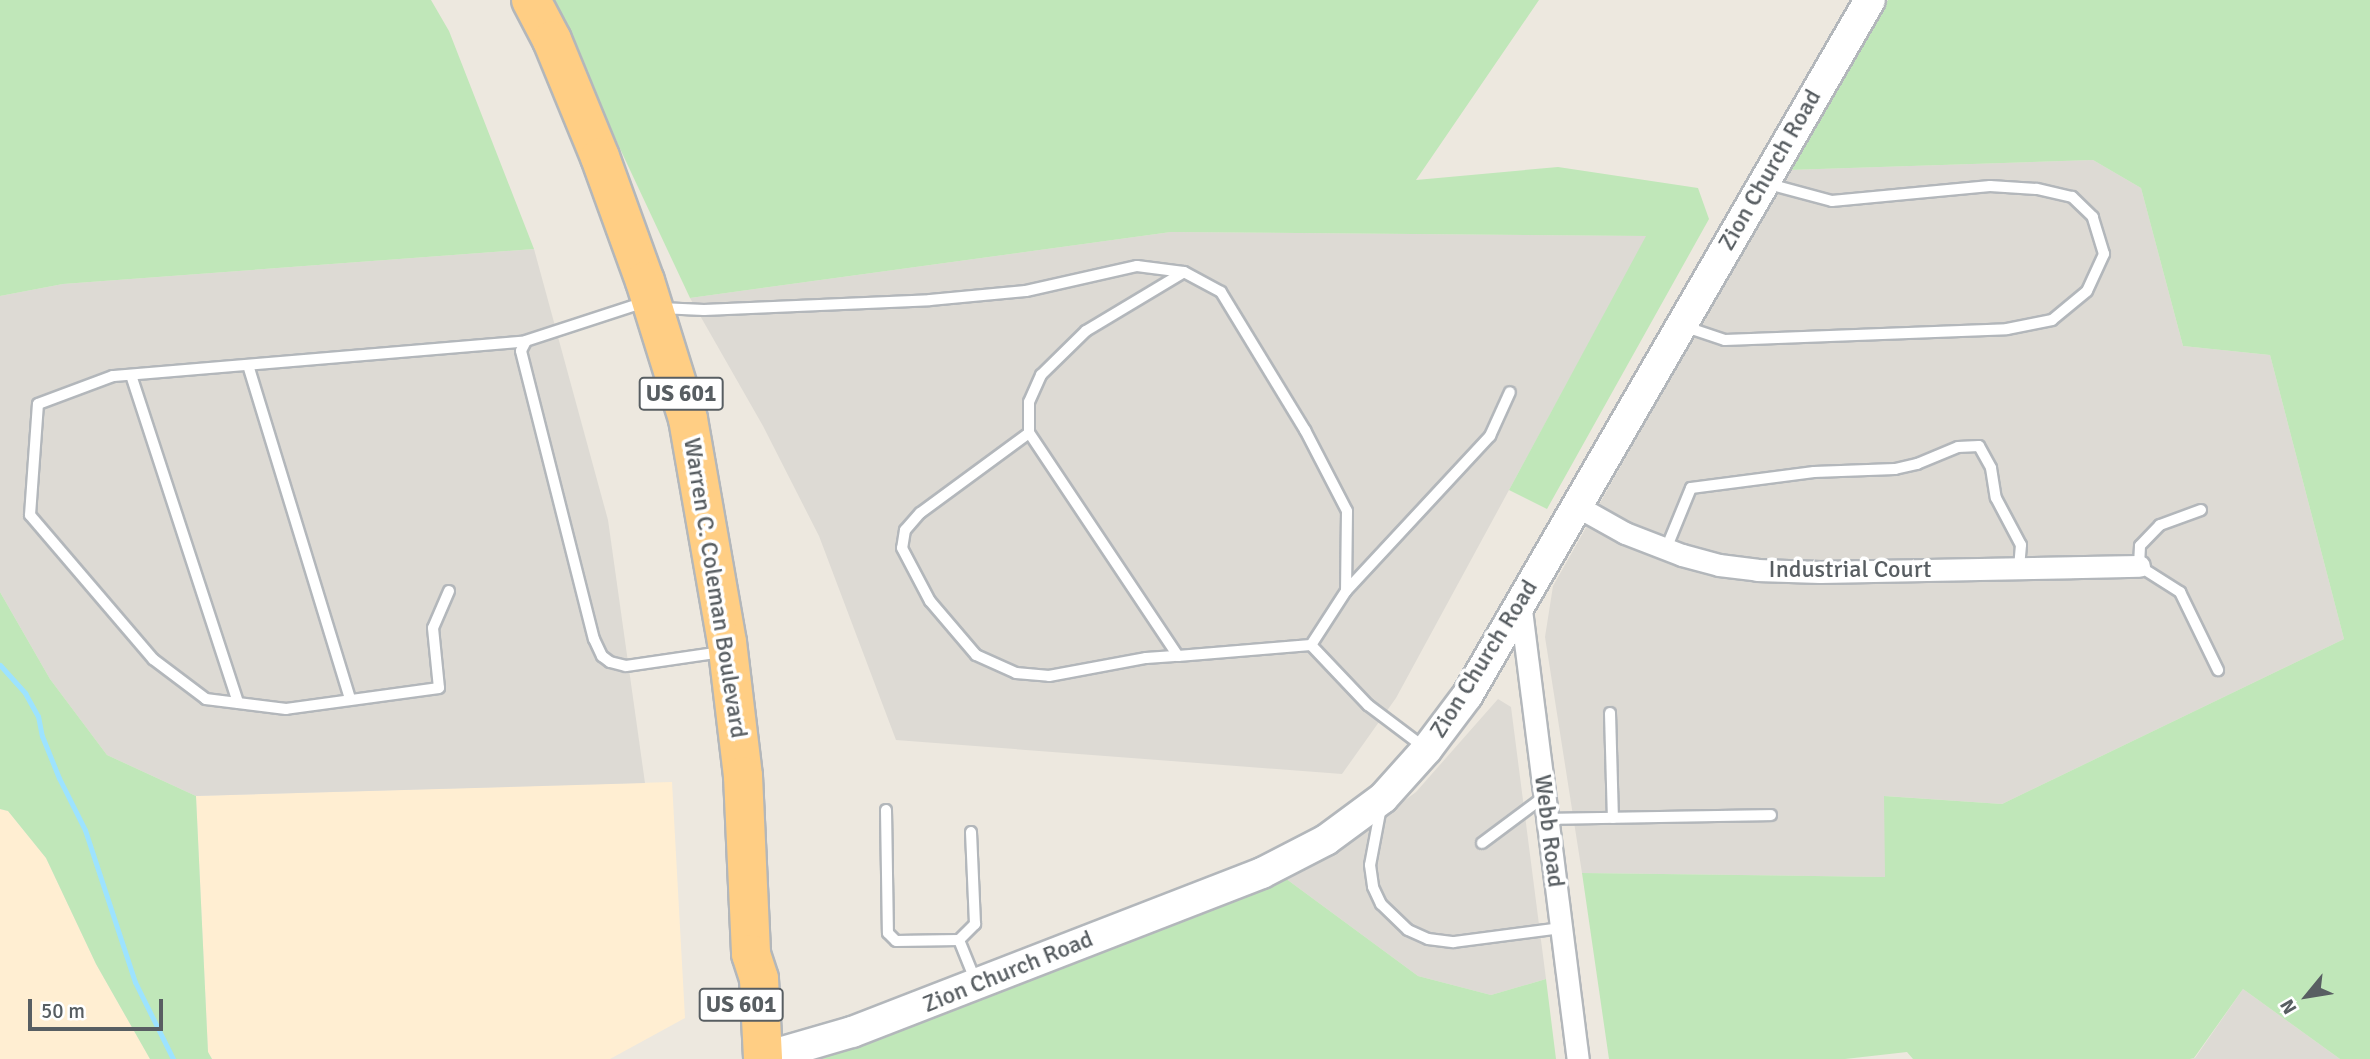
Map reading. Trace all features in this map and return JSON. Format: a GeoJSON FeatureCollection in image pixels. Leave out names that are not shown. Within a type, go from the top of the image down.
{"type":"FeatureCollection","features":[{"type":"Feature","properties":{"kind":"highway","name":"Warren C. Coleman Boulevard"},"geometry":{"type":"LineString","coordinates":[[531,0],[552,40],[600,157],[653,304],[688,419],[728,652],[743,776],[751,954],[759,979],[755,1057]]}},
{"type":"Feature","properties":{"kind":"street","name":"Zion Church Road"},"geometry":{"type":"LineString","coordinates":[[755,1057],[783,1052],[852,1032],[1262,873],[1326,840],[1383,798],[1427,749],[1466,696],[1870,0]]}},
{"type":"Feature","properties":{"kind":"street","name":"Industrial Court"},"geometry":{"type":"LineString","coordinates":[[1575,505],[1625,533],[1666,549],[1719,565],[1757,570],[1820,572],[2138,566]]}},
{"type":"Feature","properties":{"kind":"street","name":"Webb Road"},"geometry":{"type":"LineString","coordinates":[[1520,603],[1578,1059]]}},
{"type":"Feature","properties":{"kind":"lane"},"geometry":{"type":"LineString","coordinates":[[1680,325],[1725,340],[2007,329],[2052,320],[2087,291],[2104,254],[2093,217],[2072,197],[2060,194],[1990,186],[1832,201],[1763,183]]}},
{"type":"Feature","properties":{"kind":"lane"},"geometry":{"type":"LineString","coordinates":[[449,592],[433,628],[439,688],[286,709],[206,699],[153,659],[30,515],[38,404],[113,376],[526,341],[653,304],[704,310],[930,300],[1026,291],[1137,266],[1184,272],[1221,292],[1317,453],[1347,511],[1346,591]]}},
{"type":"Feature","properties":{"kind":"lane"},"geometry":{"type":"LineString","coordinates":[[1178,656],[1029,433],[1029,402],[1041,375],[1086,331],[1184,272]]}},
{"type":"Feature","properties":{"kind":"lane"},"geometry":{"type":"LineString","coordinates":[[526,341],[521,351],[594,639],[602,656],[610,662],[626,666],[728,652]]}},
{"type":"Feature","properties":{"kind":"lane"},"geometry":{"type":"LineString","coordinates":[[248,365],[350,699]]}},
{"type":"Feature","properties":{"kind":"lane"},"geometry":{"type":"LineString","coordinates":[[131,375],[238,703]]}},
{"type":"Feature","properties":{"kind":"lane"},"geometry":{"type":"LineString","coordinates":[[1311,645],[1346,591],[1490,436],[1510,393]]}},
{"type":"Feature","properties":{"kind":"lane"},"geometry":{"type":"LineString","coordinates":[[1029,433],[920,513],[905,530],[902,548],[930,601],[976,655],[1016,673],[1049,676],[1146,658],[1311,645]]}},
{"type":"Feature","properties":{"kind":"lane"},"geometry":{"type":"LineString","coordinates":[[1666,549],[1691,488],[1814,472],[1895,469],[1917,464],[1958,447],[1979,446],[1991,468],[1996,498],[2021,545],[2018,568]]}},
{"type":"Feature","properties":{"kind":"lane"},"geometry":{"type":"LineString","coordinates":[[2200,510],[2160,525],[2140,546],[2138,566],[2180,592],[2218,670]]}},
{"type":"Feature","properties":{"kind":"lane"},"geometry":{"type":"LineString","coordinates":[[1311,645],[1368,705],[1427,749]]}},
{"type":"Feature","properties":{"kind":"lane"},"geometry":{"type":"LineString","coordinates":[[1610,713],[1613,818]]}},
{"type":"Feature","properties":{"kind":"lane"},"geometry":{"type":"LineString","coordinates":[[1482,843],[1545,796]]}},
{"type":"Feature","properties":{"kind":"lane"},"geometry":{"type":"LineString","coordinates":[[1383,798],[1370,865],[1373,887],[1381,904],[1408,930],[1429,939],[1454,942],[1562,928]]}},
{"type":"Feature","properties":{"kind":"lane"},"geometry":{"type":"LineString","coordinates":[[886,810],[888,933],[896,941],[959,940],[975,924],[971,832]]}},
{"type":"Feature","properties":{"kind":"lane"},"geometry":{"type":"LineString","coordinates":[[1548,819],[1771,815]]}},
{"type":"Feature","properties":{"kind":"lane"},"geometry":{"type":"LineString","coordinates":[[959,940],[977,985]]}},
{"type":"Feature","properties":{"kind":"shaded area"},"geometry":{"type":"Polygon","coordinates":[[[2093,160],[2141,188],[2183,346],[2270,355],[2344,639],[2002,804],[1885,796],[1886,877],[1582,873],[1545,637],[1553,586],[1788,170],[2093,160]]]}},
{"type":"Feature","properties":{"kind":"shaded area"},"geometry":{"type":"Polygon","coordinates":[[[1171,232],[1647,236],[1396,698],[1342,774],[896,740],[819,536],[763,426],[690,298],[1171,232]]]}},
{"type":"Feature","properties":{"kind":"shaded area"},"geometry":{"type":"Polygon","coordinates":[[[534,249],[608,520],[645,783],[196,796],[107,755],[50,679],[0,592],[0,296],[63,284],[534,249]]]}},
{"type":"Feature","properties":{"kind":"shaded area"},"geometry":{"type":"Polygon","coordinates":[[[1498,699],[1511,707],[1546,979],[1491,995],[1418,976],[1285,878],[1336,851],[1416,792],[1498,699]]]}},
{"type":"Feature","properties":{"kind":"shaded area"},"geometry":{"type":"Polygon","coordinates":[[[672,782],[685,1018],[610,1059],[212,1059],[208,1052],[196,796],[672,782]]]}},
{"type":"Feature","properties":{"kind":"shaded area"},"geometry":{"type":"Polygon","coordinates":[[[0,809],[8,811],[46,858],[96,964],[150,1059],[0,1059],[0,809]]]}},
{"type":"Feature","properties":{"kind":"shaded area"},"geometry":{"type":"Polygon","coordinates":[[[2243,989],[2340,1059],[2190,1059],[2195,1058],[2243,989]]]}},
{"type":"Feature","properties":{"kind":"green space"},"geometry":{"type":"Polygon","coordinates":[[[0,0],[431,0],[449,31],[534,249],[63,284],[0,296],[0,0]]]}},
{"type":"Feature","properties":{"kind":"green space"},"geometry":{"type":"Polygon","coordinates":[[[546,0],[1539,0],[1416,180],[1558,167],[1698,188],[1709,219],[1547,509],[1509,490],[1646,236],[1171,232],[690,298],[570,42],[546,0]]]}},
{"type":"Feature","properties":{"kind":"green space"},"geometry":{"type":"Polygon","coordinates":[[[1888,0],[2370,0],[2370,1059],[2340,1059],[2243,989],[2194,1058],[2190,1059],[1913,1059],[1907,1052],[1845,1059],[1609,1059],[1582,873],[1885,877],[1884,796],[2002,804],[2344,639],[2270,355],[2183,346],[2141,188],[2093,160],[1788,170],[1888,0]]]}},
{"type":"Feature","properties":{"kind":"green space"},"geometry":{"type":"Polygon","coordinates":[[[0,592],[50,679],[107,755],[196,796],[208,1052],[212,1059],[150,1059],[96,964],[46,858],[8,811],[0,809],[0,592]]]}},
{"type":"Feature","properties":{"kind":"green space"},"geometry":{"type":"Polygon","coordinates":[[[1285,878],[1418,976],[1491,995],[1546,979],[1556,1059],[809,1059],[1128,935],[1285,878]]]}},
{"type":"Feature","properties":{"kind":"waterway"},"geometry":{"type":"LineString","coordinates":[[0,665],[25,693],[38,716],[42,736],[59,778],[85,830],[135,982],[173,1059]]}}]}
